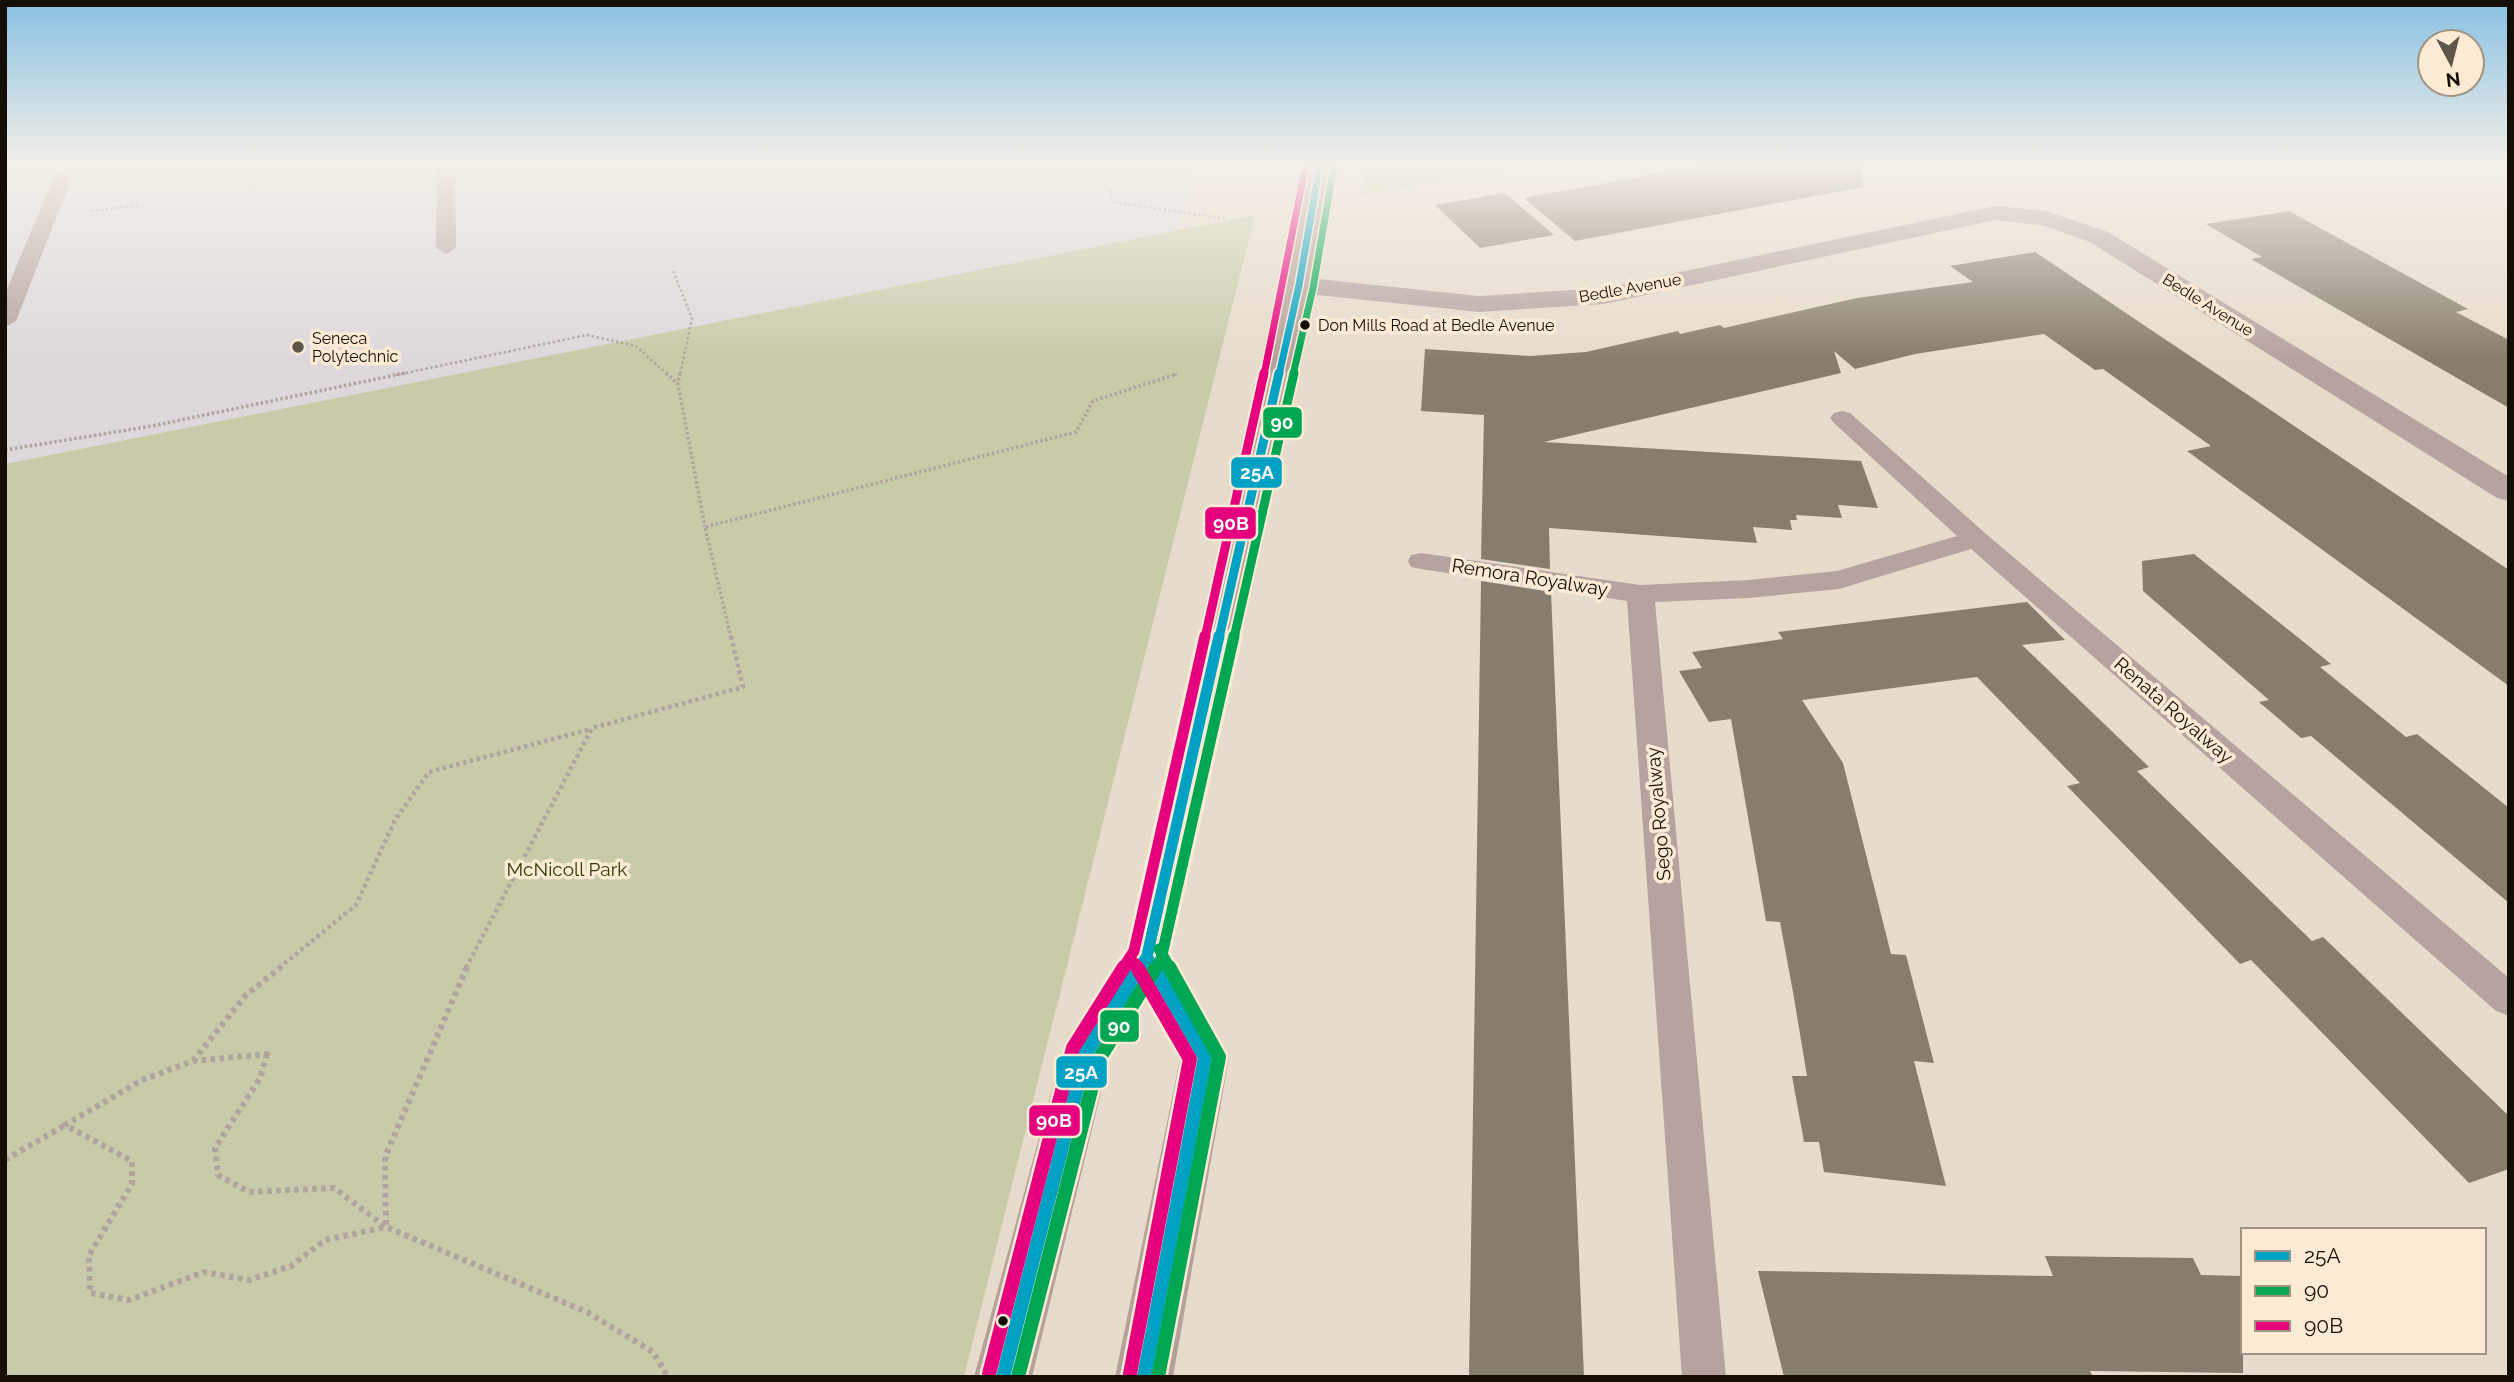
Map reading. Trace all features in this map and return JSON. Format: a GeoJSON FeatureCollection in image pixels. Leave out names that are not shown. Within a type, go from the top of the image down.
{"type":"FeatureCollection","features":[{"type":"Feature","properties":{"kind":"main road"},"geometry":{"type":"LineString","coordinates":[[1003,1377],[1086,1053],[1147,956],[1300,285],[1309,228]]}},
{"type":"Feature","properties":{"kind":"main road"},"geometry":{"type":"LineString","coordinates":[[1144,1377],[1205,1057],[1147,956]]}},
{"type":"Feature","properties":{"kind":"street","name":"Bedle Avenue"},"geometry":{"type":"LineString","coordinates":[[1300,285],[1479,304],[1604,296],[1926,228]]}},
{"type":"Feature","properties":{"kind":"street","name":"Bedle Avenue"},"geometry":{"type":"LineString","coordinates":[[2075,228],[2099,237],[2509,491]]}},
{"type":"Feature","properties":{"kind":"lane"},"geometry":{"type":"LineString","coordinates":[[5,321],[42,228]]}},
{"type":"Feature","properties":{"kind":"lane"},"geometry":{"type":"LineString","coordinates":[[446,228],[446,248]]}},
{"type":"Feature","properties":{"kind":"lane","name":"Renata Royalway"},"geometry":{"type":"LineString","coordinates":[[1842,418],[1976,539],[2509,1000]]}},
{"type":"Feature","properties":{"kind":"lane"},"geometry":{"type":"LineString","coordinates":[[1640,594],[1749,589],[1839,580],[1976,539]]}},
{"type":"Feature","properties":{"kind":"lane","name":"Remora Royalway"},"geometry":{"type":"LineString","coordinates":[[1421,561],[1640,594]]}},
{"type":"Feature","properties":{"kind":"lane","name":"Sego Royalway"},"geometry":{"type":"LineString","coordinates":[[1640,594],[1704,1377]]}},
{"type":"Feature","properties":{"kind":"path"},"geometry":{"type":"LineString","coordinates":[[193,1061],[246,995],[356,905],[395,820],[429,772],[743,687],[705,527],[678,384],[692,318],[673,271]]}},
{"type":"Feature","properties":{"kind":"path"},"geometry":{"type":"LineString","coordinates":[[5,450],[152,426],[587,335],[636,346],[678,384]]}},
{"type":"Feature","properties":{"kind":"path"},"geometry":{"type":"LineString","coordinates":[[705,527],[1076,432],[1093,401],[1177,374]]}},
{"type":"Feature","properties":{"kind":"path"},"geometry":{"type":"LineString","coordinates":[[386,1227],[385,1157],[474,950],[592,728]]}},
{"type":"Feature","properties":{"kind":"path"},"geometry":{"type":"LineString","coordinates":[[5,1160],[142,1080],[193,1061],[267,1054],[260,1078],[215,1148],[218,1175],[249,1192],[334,1188],[386,1227],[587,1312],[653,1352],[668,1377]]}},
{"type":"Feature","properties":{"kind":"path"},"geometry":{"type":"LineString","coordinates":[[65,1125],[132,1161],[132,1184],[89,1255],[90,1293],[129,1300],[204,1272],[249,1280],[291,1266],[325,1240],[386,1227]]}},
{"type":"Feature","properties":{"kind":"shaded area","name":"Seneca Polytechnic"},"geometry":{"type":"Polygon","coordinates":[[[5,228],[1177,228],[1176,231],[5,464],[5,228]]]}},
{"type":"Feature","properties":{"kind":"green space","name":"McNicoll Park"},"geometry":{"type":"Polygon","coordinates":[[[1187,228],[1252,228],[964,1377],[5,1377],[5,464],[1187,228]]]}},
{"type":"Feature","properties":{"kind":"building"},"geometry":{"type":"Polygon","coordinates":[[[1460,228],[1546,228],[1554,235],[1480,248],[1460,228]]]}},
{"type":"Feature","properties":{"kind":"building"},"geometry":{"type":"Polygon","coordinates":[[[1560,228],[1642,228],[1575,241],[1560,228]]]}},
{"type":"Feature","properties":{"kind":"building"},"geometry":{"type":"Polygon","coordinates":[[[2214,228],[2321,228],[2468,309],[2456,312],[2509,340],[2509,408],[2251,259],[2262,257],[2214,228]]]}},
{"type":"Feature","properties":{"kind":"building"},"geometry":{"type":"Polygon","coordinates":[[[2035,252],[2509,570],[2509,686],[2187,451],[2211,446],[2103,369],[2095,370],[2044,334],[1915,354],[1855,369],[1834,351],[1841,373],[1544,442],[1861,461],[1878,508],[1838,505],[1842,518],[1796,515],[1797,520],[1790,520],[1792,530],[1753,527],[1757,543],[1549,528],[1550,569],[1481,559],[1484,415],[1421,411],[1425,349],[1530,356],[1586,352],[1678,331],[1680,334],[1720,325],[1724,328],[1857,298],[1973,282],[1950,266],[2035,252]]]}},
{"type":"Feature","properties":{"kind":"building"},"geometry":{"type":"Polygon","coordinates":[[[2194,554],[2331,664],[2320,667],[2406,737],[2417,734],[2509,808],[2509,903],[2311,736],[2301,738],[2259,702],[2269,700],[2143,591],[2142,561],[2194,554]]]}},
{"type":"Feature","properties":{"kind":"building"},"geometry":{"type":"Polygon","coordinates":[[[1481,581],[1551,592],[1584,1377],[1469,1377],[1481,581]]]}},
{"type":"Feature","properties":{"kind":"building"},"geometry":{"type":"Polygon","coordinates":[[[2027,602],[2065,640],[2022,645],[2149,767],[2137,771],[2312,941],[2323,937],[2509,1116],[2509,1169],[2469,1183],[2251,960],[2240,964],[2067,786],[2080,783],[1977,677],[1802,700],[1843,763],[1891,954],[1906,955],[1934,1063],[1914,1061],[1946,1186],[1824,1172],[1819,1142],[1804,1142],[1792,1076],[1807,1076],[1793,992],[1780,922],[1766,921],[1731,719],[1709,722],[1679,671],[1702,668],[1692,652],[1783,639],[1778,632],[2027,602]]]}},
{"type":"Feature","properties":{"kind":"building"},"geometry":{"type":"Polygon","coordinates":[[[2045,1256],[2193,1258],[2201,1275],[2241,1276],[2243,1373],[2090,1371],[2093,1377],[1784,1377],[1758,1271],[2053,1276],[2045,1256]]]}},
{"type":"Feature","properties":{"kind":"transit line","name":"90B"},"geometry":{"type":"LineString","coordinates":[[989,1374],[1073,1048],[1134,951],[1285,282],[1295,228]]}},
{"type":"Feature","properties":{"kind":"transit line","name":"25A"},"geometry":{"type":"LineString","coordinates":[[1003,1377],[1086,1053],[1147,956],[1299,285],[1309,228]]}},
{"type":"Feature","properties":{"kind":"transit line","name":"90"},"geometry":{"type":"LineString","coordinates":[[1018,1377],[1099,1059],[1161,959],[1313,288],[1323,228]]}},
{"type":"Feature","properties":{"kind":"transit line","name":"25A"},"geometry":{"type":"LineString","coordinates":[[1144,1377],[1205,1057],[1147,956],[1159,903]]}},
{"type":"Feature","properties":{"kind":"transit line","name":"90"},"geometry":{"type":"LineString","coordinates":[[1158,1377],[1219,1057],[1159,949]]}},
{"type":"Feature","properties":{"kind":"transit line","name":"90B"},"geometry":{"type":"LineString","coordinates":[[1130,1374],[1190,1059],[1135,963]]}},
{"type":"Feature","properties":{"kind":"place","name":"Don Mills Road at Bedle Avenue"},"geometry":{"type":"Point","coordinates":[1305,325]}},
{"type":"Feature","properties":{"kind":"place","name":"Seneca Polytechnic"},"geometry":{"type":"Point","coordinates":[298,347]}}]}
